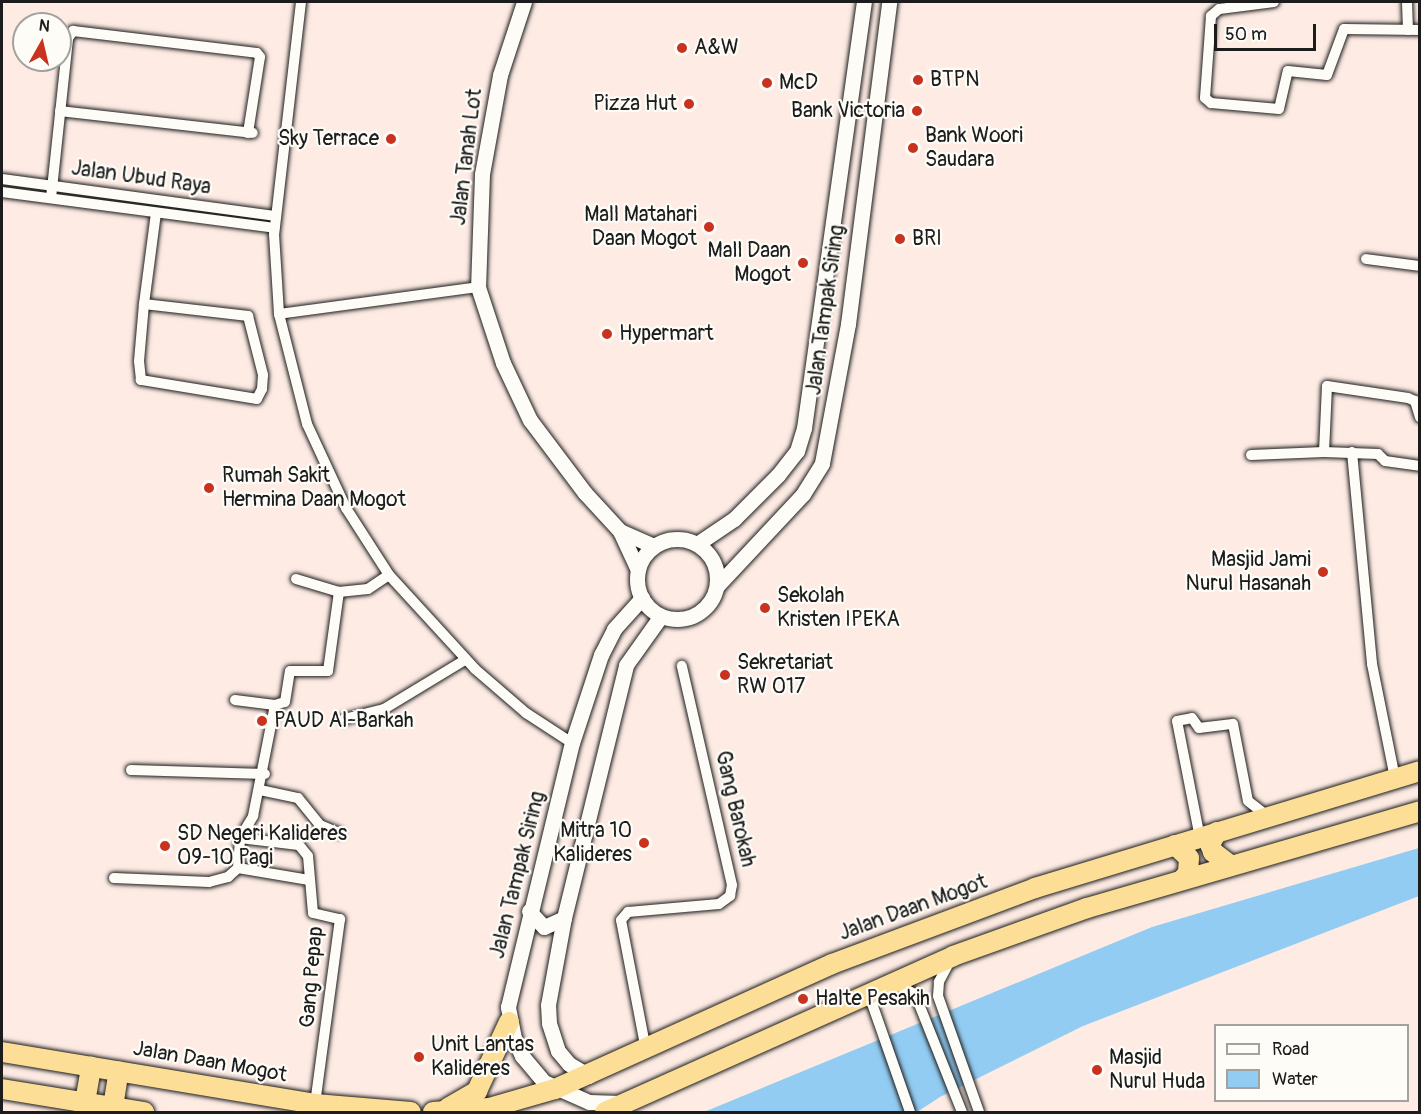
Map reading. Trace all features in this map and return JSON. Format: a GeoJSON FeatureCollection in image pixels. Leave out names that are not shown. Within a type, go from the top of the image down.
{"type":"FeatureCollection","features":[{"type":"Feature","properties":{"kind":"highway","name":"Jalan Daan Mogot"},"geometry":{"type":"LineString","coordinates":[[435,1112],[489,1107],[555,1089],[589,1076],[832,964],[1035,888],[1419,771]]}},
{"type":"Feature","properties":{"kind":"highway"},"geometry":{"type":"LineString","coordinates":[[604,1113],[868,992],[953,956],[1087,908],[1419,811]]}},
{"type":"Feature","properties":{"kind":"highway"},"geometry":{"type":"LineString","coordinates":[[1209,835],[1213,852],[1230,866]]}},
{"type":"Feature","properties":{"kind":"highway"},"geometry":{"type":"LineString","coordinates":[[1175,845],[1189,858],[1188,873],[1182,880]]}},
{"type":"Feature","properties":{"kind":"highway"},"geometry":{"type":"LineString","coordinates":[[435,1112],[477,1091],[509,1022]]}},
{"type":"Feature","properties":{"kind":"highway","name":"Jalan Daan Mogot"},"geometry":{"type":"LineString","coordinates":[[2,1052],[315,1104],[411,1113]]}},
{"type":"Feature","properties":{"kind":"highway"},"geometry":{"type":"LineString","coordinates":[[85,1102],[91,1067]]}},
{"type":"Feature","properties":{"kind":"highway"},"geometry":{"type":"LineString","coordinates":[[113,1107],[119,1071]]}},
{"type":"Feature","properties":{"kind":"highway"},"geometry":{"type":"LineString","coordinates":[[2,1089],[144,1113]]}},
{"type":"Feature","properties":{"kind":"main road","name":"Jalan Tanah Lot"},"geometry":{"type":"LineString","coordinates":[[524,2],[500,75],[482,174],[478,287],[503,363],[530,420],[585,492],[620,531],[638,570]]}},
{"type":"Feature","properties":{"kind":"main road","name":"Jalan Tampak Siring"},"geometry":{"type":"LineString","coordinates":[[697,544],[734,519],[778,475],[797,451],[804,428],[864,2]]}},
{"type":"Feature","properties":{"kind":"main road","name":"Jalan Tampak Siring"},"geometry":{"type":"LineString","coordinates":[[717,586],[803,494],[822,463],[848,324],[889,2]]}},
{"type":"Feature","properties":{"kind":"main road","name":"Jalan Tanah Lot"},"geometry":{"type":"LineString","coordinates":[[620,531],[653,546]]}},
{"type":"Feature","properties":{"kind":"main road"},"geometry":{"type":"LineString","coordinates":[[675,539],[697,544],[713,562],[717,586],[702,610],[682,618],[662,616],[642,598],[638,570],[653,546],[675,539]]}},
{"type":"Feature","properties":{"kind":"main road","name":"Jalan Tampak Siring"},"geometry":{"type":"LineString","coordinates":[[627,1102],[589,1102],[555,1089],[531,1070],[509,1022],[510,996],[572,743],[601,655],[614,629],[642,598]]}},
{"type":"Feature","properties":{"kind":"main road"},"geometry":{"type":"LineString","coordinates":[[589,1076],[569,1064],[558,1051],[549,1023],[564,918],[626,664],[662,616]]}},
{"type":"Feature","properties":{"kind":"main road"},"geometry":{"type":"LineString","coordinates":[[529,912],[544,927],[564,918]]}},
{"type":"Feature","properties":{"kind":"street"},"geometry":{"type":"LineString","coordinates":[[301,2],[275,228],[279,314],[307,424],[326,471],[390,575],[465,660],[526,713],[572,743]]}},
{"type":"Feature","properties":{"kind":"street"},"geometry":{"type":"LineString","coordinates":[[1274,2],[1219,9],[1211,16],[1205,98],[1211,104],[1279,109],[1288,71],[1327,75],[1344,29],[1414,30],[1407,2]]}},
{"type":"Feature","properties":{"kind":"street"},"geometry":{"type":"LineString","coordinates":[[51,198],[52,185],[60,111],[68,38],[73,31],[83,30],[257,53],[260,57],[251,133],[60,111]]}},
{"type":"Feature","properties":{"kind":"street","name":"Jalan Ubud Raya"},"geometry":{"type":"LineString","coordinates":[[2,179],[275,216]]}},
{"type":"Feature","properties":{"kind":"street","name":"Jalan Ubud Raya"},"geometry":{"type":"LineString","coordinates":[[2,192],[275,228]]}},
{"type":"Feature","properties":{"kind":"street"},"geometry":{"type":"LineString","coordinates":[[144,304],[248,316],[263,375],[262,389],[256,399],[141,380],[139,361],[144,304],[156,213]]}},
{"type":"Feature","properties":{"kind":"street"},"geometry":{"type":"LineString","coordinates":[[1366,259],[1419,266]]}},
{"type":"Feature","properties":{"kind":"street"},"geometry":{"type":"LineString","coordinates":[[279,314],[478,287]]}},
{"type":"Feature","properties":{"kind":"street"},"geometry":{"type":"LineString","coordinates":[[1324,452],[1327,386],[1408,398],[1415,401],[1419,417]]}},
{"type":"Feature","properties":{"kind":"street"},"geometry":{"type":"LineString","coordinates":[[1352,452],[1372,664],[1395,778]]}},
{"type":"Feature","properties":{"kind":"street"},"geometry":{"type":"LineString","coordinates":[[1251,455],[1352,452],[1378,454],[1385,461],[1419,466]]}},
{"type":"Feature","properties":{"kind":"street"},"geometry":{"type":"LineString","coordinates":[[296,579],[339,592],[368,589],[390,575]]}},
{"type":"Feature","properties":{"kind":"street"},"geometry":{"type":"LineString","coordinates":[[235,700],[275,705],[285,702],[290,671],[328,671],[339,592]]}},
{"type":"Feature","properties":{"kind":"street"},"geometry":{"type":"LineString","coordinates":[[344,719],[384,709],[465,660]]}},
{"type":"Feature","properties":{"kind":"street","name":"Gang Barokah"},"geometry":{"type":"LineString","coordinates":[[646,1050],[621,920],[628,912],[719,904],[730,897],[732,885],[682,666]]}},
{"type":"Feature","properties":{"kind":"street"},"geometry":{"type":"LineString","coordinates":[[114,878],[209,882],[228,877],[238,868],[240,838],[253,816],[265,774],[275,705]]}},
{"type":"Feature","properties":{"kind":"street"},"geometry":{"type":"LineString","coordinates":[[1209,835],[1177,721],[1192,718],[1199,729],[1233,724],[1248,801],[1267,816]]}},
{"type":"Feature","properties":{"kind":"street"},"geometry":{"type":"LineString","coordinates":[[131,770],[265,774]]}},
{"type":"Feature","properties":{"kind":"street"},"geometry":{"type":"LineString","coordinates":[[260,790],[298,798],[320,825],[339,833]]}},
{"type":"Feature","properties":{"kind":"street"},"geometry":{"type":"LineString","coordinates":[[238,868],[309,880],[308,856],[299,845],[240,838]]}},
{"type":"Feature","properties":{"kind":"street","name":"Gang Pepap"},"geometry":{"type":"LineString","coordinates":[[309,880],[313,913],[340,920],[315,1104]]}},
{"type":"Feature","properties":{"kind":"street"},"geometry":{"type":"LineString","coordinates":[[953,956],[944,968],[938,996],[978,1113]]}},
{"type":"Feature","properties":{"kind":"street"},"geometry":{"type":"LineString","coordinates":[[892,982],[915,994],[963,1113]]}},
{"type":"Feature","properties":{"kind":"street"},"geometry":{"type":"LineString","coordinates":[[868,992],[910,1113]]}},
{"type":"Feature","properties":{"kind":"water"},"geometry":{"type":"Polygon","coordinates":[[[1419,848],[1419,896],[1083,1026],[940,1097],[917,1112],[704,1112],[1152,927],[1419,848]]]}},
{"type":"Feature","properties":{"kind":"place","name":"A&W"},"geometry":{"type":"Point","coordinates":[682,48]}},
{"type":"Feature","properties":{"kind":"place","name":"BTPN"},"geometry":{"type":"Point","coordinates":[918,80]}},
{"type":"Feature","properties":{"kind":"place","name":"McD"},"geometry":{"type":"Point","coordinates":[767,83]}},
{"type":"Feature","properties":{"kind":"place","name":"Pizza Hut"},"geometry":{"type":"Point","coordinates":[689,104]}},
{"type":"Feature","properties":{"kind":"place","name":"Bank Victoria"},"geometry":{"type":"Point","coordinates":[917,111]}},
{"type":"Feature","properties":{"kind":"place","name":"Sky Terrace"},"geometry":{"type":"Point","coordinates":[391,139]}},
{"type":"Feature","properties":{"kind":"place","name":"Bank Woori Saudara"},"geometry":{"type":"Point","coordinates":[913,148]}},
{"type":"Feature","properties":{"kind":"place","name":"Mall Matahari Daan Mogot"},"geometry":{"type":"Point","coordinates":[709,227]}},
{"type":"Feature","properties":{"kind":"place","name":"BRI"},"geometry":{"type":"Point","coordinates":[900,239]}},
{"type":"Feature","properties":{"kind":"place","name":"Mall Daan Mogot"},"geometry":{"type":"Point","coordinates":[803,263]}},
{"type":"Feature","properties":{"kind":"place","name":"Hypermart"},"geometry":{"type":"Point","coordinates":[607,334]}},
{"type":"Feature","properties":{"kind":"place","name":"Rumah Sakit Hermina Daan Mogot"},"geometry":{"type":"Point","coordinates":[209,488]}},
{"type":"Feature","properties":{"kind":"place","name":"Masjid Jami Nurul Hasanah"},"geometry":{"type":"Point","coordinates":[1323,572]}},
{"type":"Feature","properties":{"kind":"place","name":"Sekolah Kristen IPEKA"},"geometry":{"type":"Point","coordinates":[765,608]}},
{"type":"Feature","properties":{"kind":"place","name":"Sekretariat RW 017"},"geometry":{"type":"Point","coordinates":[725,675]}},
{"type":"Feature","properties":{"kind":"place","name":"PAUD Al-Barkah"},"geometry":{"type":"Point","coordinates":[262,721]}},
{"type":"Feature","properties":{"kind":"place","name":"Mitra 10 Kalideres"},"geometry":{"type":"Point","coordinates":[644,843]}},
{"type":"Feature","properties":{"kind":"place","name":"SD Negeri Kalideres 09-10 Pagi"},"geometry":{"type":"Point","coordinates":[165,846]}},
{"type":"Feature","properties":{"kind":"place","name":"Halte Pesakih"},"geometry":{"type":"Point","coordinates":[803,999]}},
{"type":"Feature","properties":{"kind":"place","name":"Unit Lantas Kalideres"},"geometry":{"type":"Point","coordinates":[419,1057]}},
{"type":"Feature","properties":{"kind":"place","name":"Masjid Nurul Huda"},"geometry":{"type":"Point","coordinates":[1097,1070]}}]}
